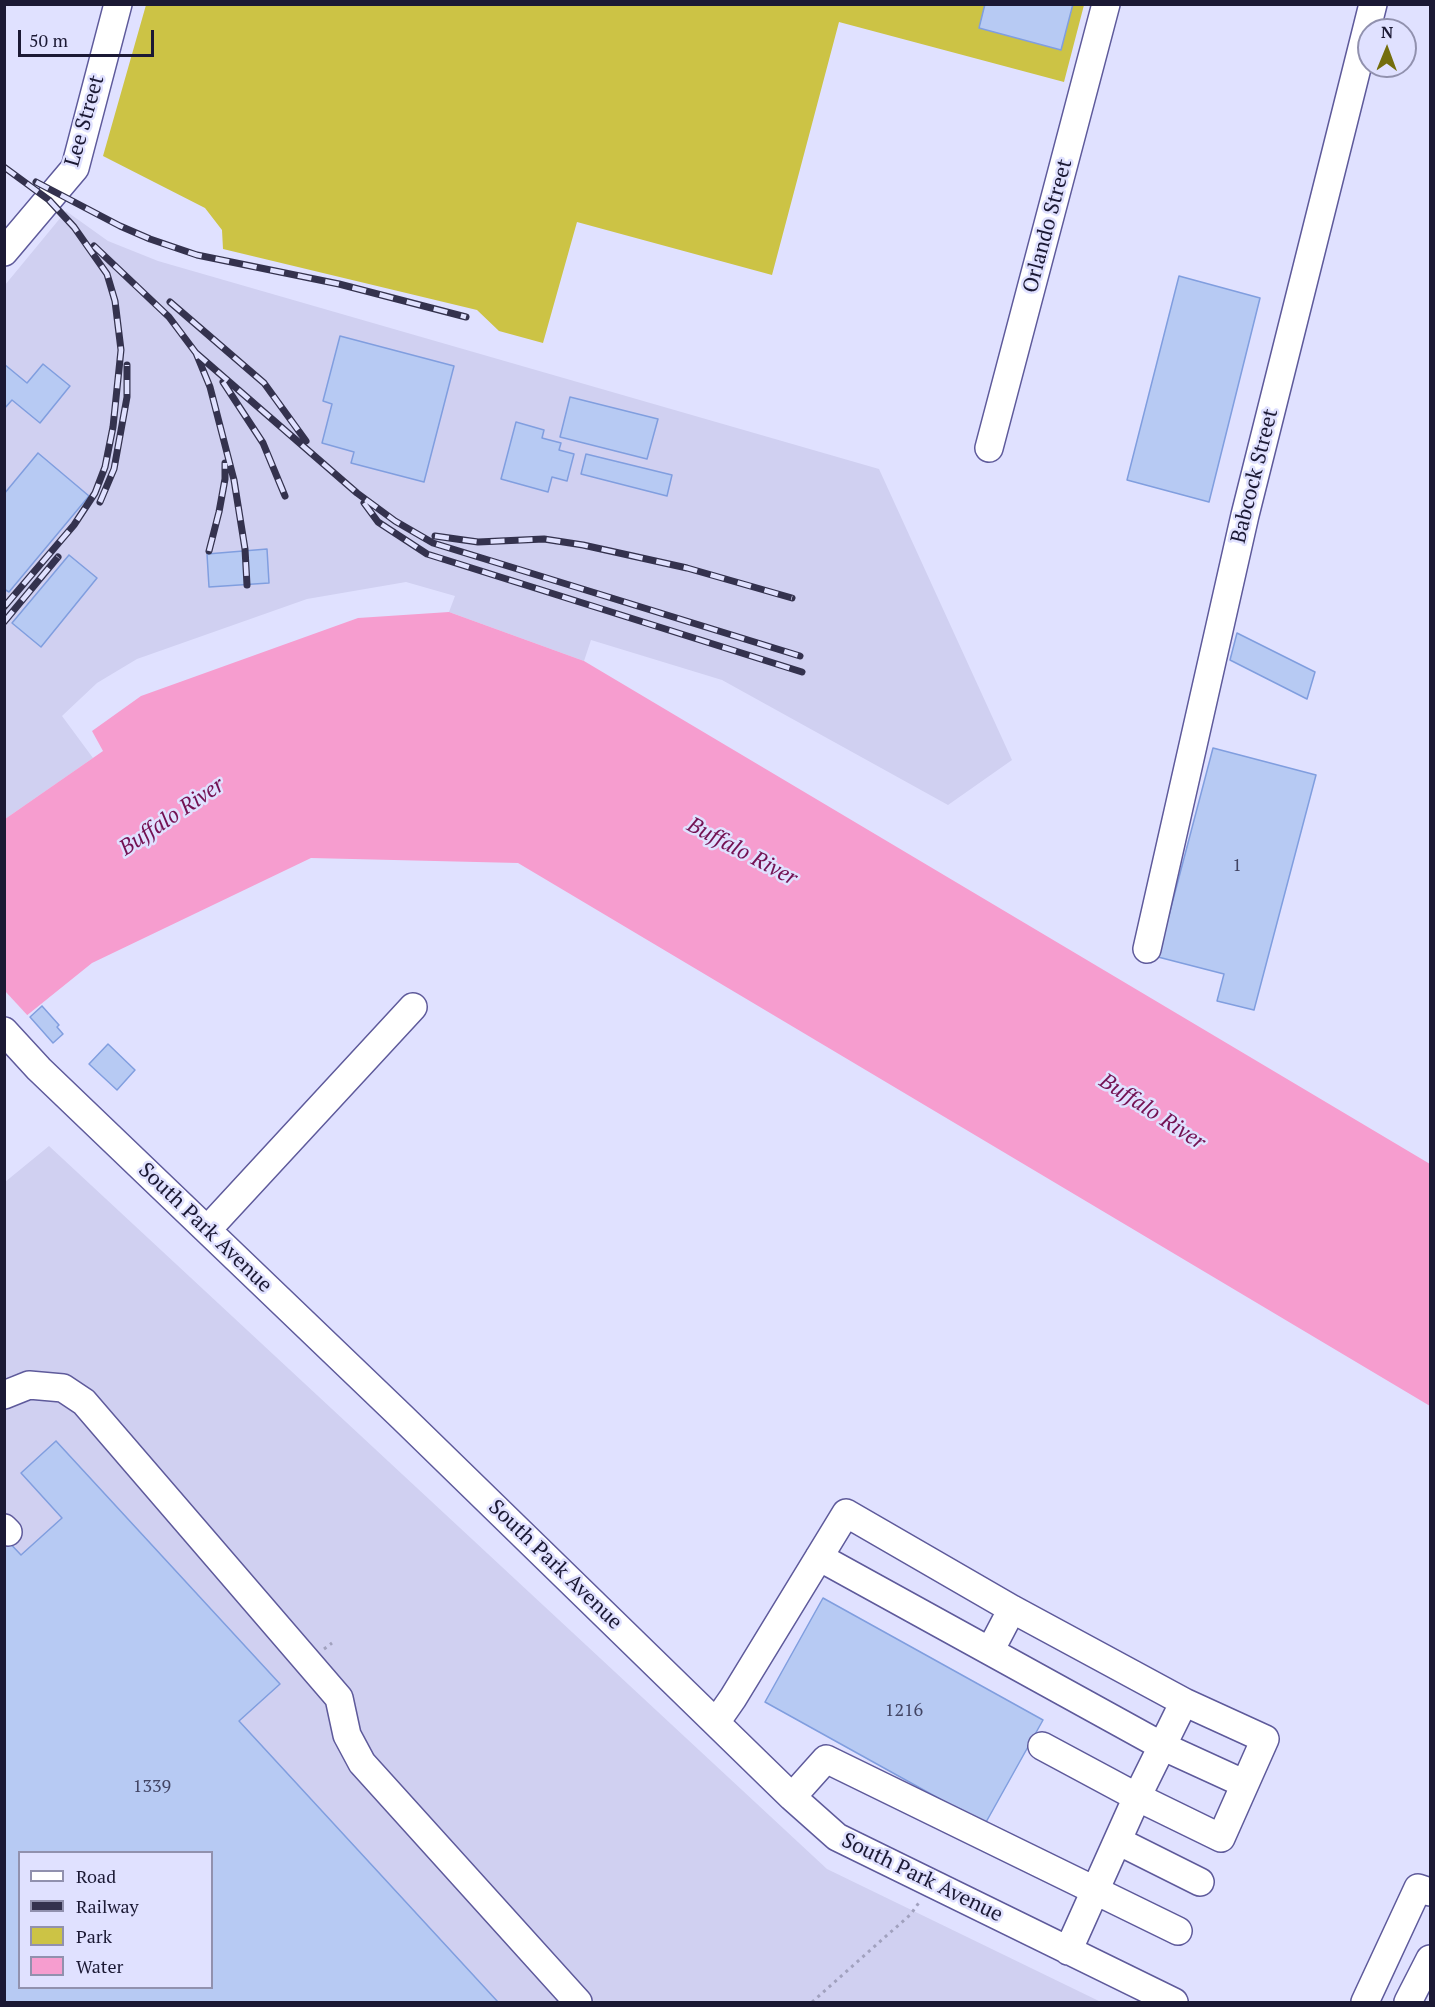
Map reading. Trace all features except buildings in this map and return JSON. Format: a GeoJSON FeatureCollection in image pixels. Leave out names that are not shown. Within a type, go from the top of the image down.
{"type":"FeatureCollection","features":[{"type":"Feature","properties":{"kind":"street","name":"Lee Street"},"geometry":{"type":"LineString","coordinates":[[4,252],[75,168],[117,4]]}},
{"type":"Feature","properties":{"kind":"street","name":"Orlando Street"},"geometry":{"type":"LineString","coordinates":[[989,448],[1106,4]]}},
{"type":"Feature","properties":{"kind":"street","name":"Babcock Street"},"geometry":{"type":"LineString","coordinates":[[1147,949],[1245,515],[1373,4]]}},
{"type":"Feature","properties":{"kind":"street"},"geometry":{"type":"LineString","coordinates":[[207,1230],[413,1007]]}},
{"type":"Feature","properties":{"kind":"street","name":"South Park Avenue"},"geometry":{"type":"LineString","coordinates":[[4,1031],[39,1069],[717,1721],[792,1797],[842,1841],[1174,2002]]}},
{"type":"Feature","properties":{"kind":"street"},"geometry":{"type":"LineString","coordinates":[[4,1395],[29,1384],[63,1388],[84,1402],[339,1698],[347,1735],[362,1763],[578,2002]]}},
{"type":"Feature","properties":{"kind":"street"},"geometry":{"type":"LineString","coordinates":[[717,1721],[846,1513],[1012,1609],[1184,1702],[1265,1739],[1221,1838],[1137,1797],[1042,1746]]}},
{"type":"Feature","properties":{"kind":"street"},"geometry":{"type":"LineString","coordinates":[[819,1557],[1162,1746],[1245,1784]]}},
{"type":"Feature","properties":{"kind":"street"},"geometry":{"type":"LineString","coordinates":[[990,1651],[1012,1609]]}},
{"type":"Feature","properties":{"kind":"street"},"geometry":{"type":"LineString","coordinates":[[1068,1951],[1137,1797],[1184,1702]]}},
{"type":"Feature","properties":{"kind":"street"},"geometry":{"type":"LineString","coordinates":[[792,1797],[826,1759],[1178,1931]]}},
{"type":"Feature","properties":{"kind":"street"},"geometry":{"type":"LineString","coordinates":[[1118,1841],[1200,1882]]}},
{"type":"Feature","properties":{"kind":"street"},"geometry":{"type":"LineString","coordinates":[[1365,2002],[1418,1888],[1431,1892]]}},
{"type":"Feature","properties":{"kind":"street"},"geometry":{"type":"LineString","coordinates":[[1408,2002],[1431,1959]]}},
{"type":"Feature","properties":{"kind":"path"},"geometry":{"type":"LineString","coordinates":[[812,2002],[911,1914],[932,1885]]}},
{"type":"Feature","properties":{"kind":"shaded area"},"geometry":{"type":"Polygon","coordinates":[[[66,211],[108,241],[158,261],[879,469],[1012,760],[948,805],[722,680],[591,640],[584,661],[449,612],[455,596],[406,582],[307,599],[137,659],[97,683],[62,716],[93,758],[5,819],[5,285],[66,211]]]}},
{"type":"Feature","properties":{"kind":"shaded area"},"geometry":{"type":"Polygon","coordinates":[[[49,1146],[827,1869],[1101,2002],[5,2002],[5,1182],[49,1146]]]}},
{"type":"Feature","properties":{"kind":"green space"},"geometry":{"type":"Polygon","coordinates":[[[146,5],[1084,5],[1064,82],[839,22],[772,275],[577,222],[543,343],[499,331],[477,310],[223,249],[222,230],[205,208],[103,156],[146,5]]]}},
{"type":"Feature","properties":{"kind":"water","name":"Buffalo River"},"geometry":{"type":"Polygon","coordinates":[[[449,612],[584,661],[1430,1164],[1430,1406],[518,863],[311,858],[92,963],[5,1033],[5,819],[103,751],[92,731],[141,696],[358,618],[449,612]]]}},
{"type":"Feature","properties":{"kind":"pier"},"geometry":{"type":"Polygon","coordinates":[[[5,991],[29,1017],[4,1036],[5,991]]]}},
{"type":"Feature","properties":{"kind":"railway"},"geometry":{"type":"LineString","coordinates":[[4,167],[49,200],[74,227],[107,274],[115,301],[121,350],[113,427],[105,467],[95,493],[74,525],[4,607]]}},
{"type":"Feature","properties":{"kind":"railway"},"geometry":{"type":"LineString","coordinates":[[36,182],[120,226],[197,255],[339,284],[466,317]]}},
{"type":"Feature","properties":{"kind":"railway"},"geometry":{"type":"LineString","coordinates":[[94,246],[169,317],[196,353],[210,387],[234,480],[245,549],[247,585]]}},
{"type":"Feature","properties":{"kind":"railway"},"geometry":{"type":"LineString","coordinates":[[170,302],[264,383],[306,441]]}},
{"type":"Feature","properties":{"kind":"railway"},"geometry":{"type":"LineString","coordinates":[[196,353],[357,493],[395,521],[433,543],[800,656]]}},
{"type":"Feature","properties":{"kind":"railway"},"geometry":{"type":"LineString","coordinates":[[100,502],[114,469],[127,397],[127,365]]}},
{"type":"Feature","properties":{"kind":"railway"},"geometry":{"type":"LineString","coordinates":[[223,382],[263,443],[285,496]]}},
{"type":"Feature","properties":{"kind":"railway"},"geometry":{"type":"LineString","coordinates":[[209,551],[219,512],[225,479],[225,463]]}},
{"type":"Feature","properties":{"kind":"railway"},"geometry":{"type":"LineString","coordinates":[[364,503],[378,522],[427,554],[802,672]]}},
{"type":"Feature","properties":{"kind":"railway"},"geometry":{"type":"LineString","coordinates":[[435,536],[478,542],[544,539],[583,545],[687,568],[792,598]]}},
{"type":"Feature","properties":{"kind":"railway"},"geometry":{"type":"LineString","coordinates":[[4,622],[58,557]]}}]}
